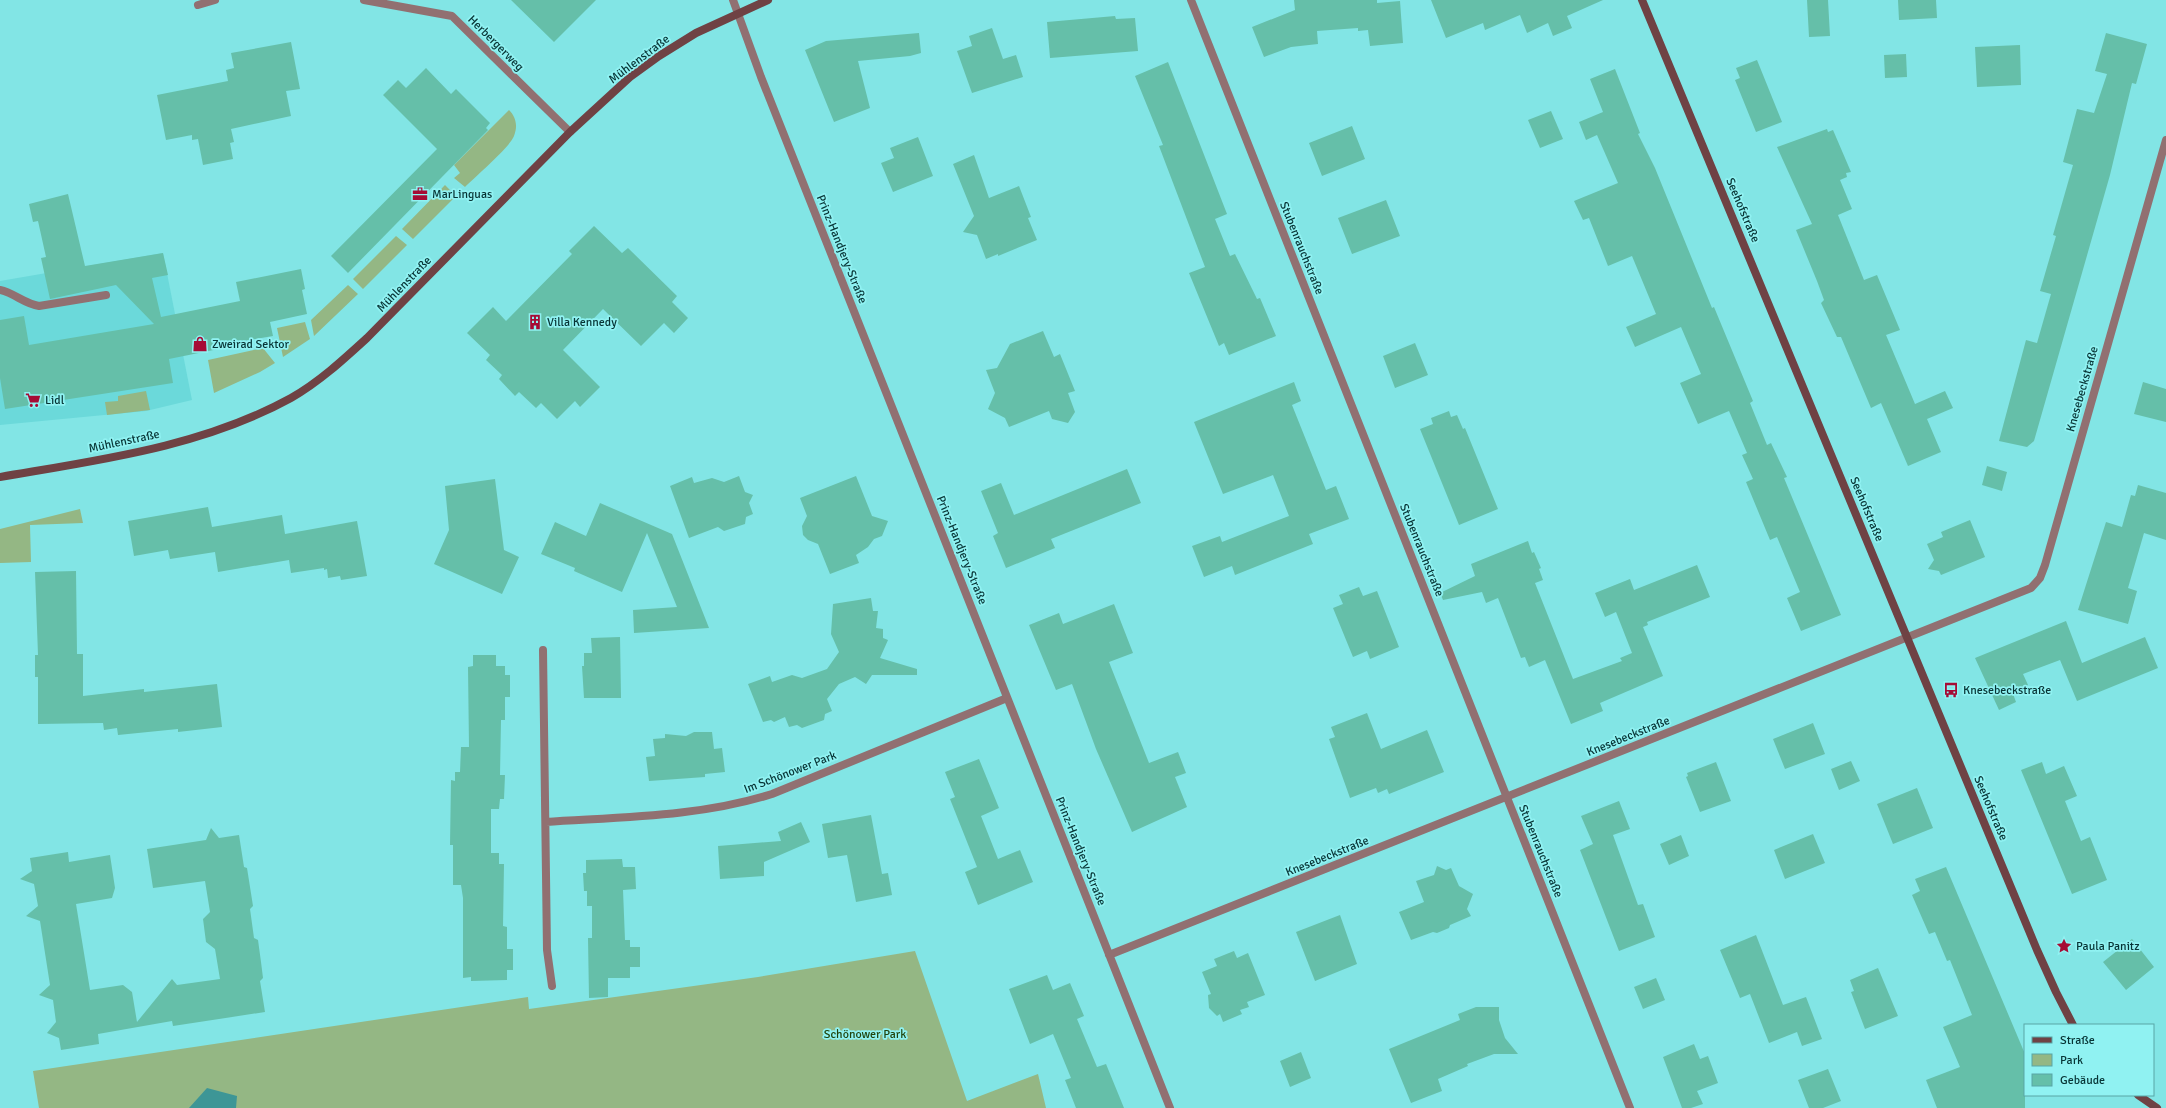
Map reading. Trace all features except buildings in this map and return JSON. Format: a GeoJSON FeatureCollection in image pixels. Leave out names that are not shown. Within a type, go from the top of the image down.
{"type":"FeatureCollection","features":[{"type":"Feature","properties":{"kind":"street"},"geometry":{"type":"LineString","coordinates":[[198,5],[215,0]]}},
{"type":"Feature","properties":{"kind":"street","name":"Herbergerweg"},"geometry":{"type":"LineString","coordinates":[[364,0],[452,16],[570,132]]}},
{"type":"Feature","properties":{"kind":"street","name":"Prinz-Handjery-Straße"},"geometry":{"type":"LineString","coordinates":[[733,0],[766,92],[1170,1108]]}},
{"type":"Feature","properties":{"kind":"street","name":"Mühlenstraße"},"geometry":{"type":"LineString","coordinates":[[0,477],[119,456],[193,438],[256,415],[291,398],[336,366],[367,338],[570,132],[630,77],[659,56],[696,33],[768,0]]}},
{"type":"Feature","properties":{"kind":"street","name":"Stubenrauchstraße"},"geometry":{"type":"LineString","coordinates":[[1191,0],[1630,1108]]}},
{"type":"Feature","properties":{"kind":"street","name":"Seehofstraße"},"geometry":{"type":"LineString","coordinates":[[1642,0],[2037,950],[2072,1024]]}},
{"type":"Feature","properties":{"kind":"street","name":"Knesebeckstraße"},"geometry":{"type":"LineString","coordinates":[[1110,955],[2031,588],[2040,578],[2166,140]]}},
{"type":"Feature","properties":{"kind":"street"},"geometry":{"type":"LineString","coordinates":[[0,290],[16,296],[31,305],[39,306],[106,295]]}},
{"type":"Feature","properties":{"kind":"street"},"geometry":{"type":"LineString","coordinates":[[543,650],[547,950],[552,986]]}},
{"type":"Feature","properties":{"kind":"street","name":"Im Schönower Park"},"geometry":{"type":"LineString","coordinates":[[546,822],[696,811],[739,804],[772,794],[1008,698]]}},
{"type":"Feature","properties":{"kind":"street"},"geometry":{"type":"LineString","coordinates":[[2139,1096],[2157,1108]]}},
{"type":"Feature","properties":{"kind":"shaded area"},"geometry":{"type":"Polygon","coordinates":[[[163,253],[192,400],[146,411],[0,425],[0,281],[163,253]]]}},
{"type":"Feature","properties":{"kind":"shaded area"},"geometry":{"type":"Polygon","coordinates":[[[207,1088],[237,1096],[236,1108],[189,1108],[207,1088]]]}},
{"type":"Feature","properties":{"kind":"green space"},"geometry":{"type":"Polygon","coordinates":[[[509,110],[516,122],[514,136],[506,147],[465,187],[454,178],[460,173],[454,165],[509,110]]]}},
{"type":"Feature","properties":{"kind":"green space"},"geometry":{"type":"Polygon","coordinates":[[[445,185],[456,196],[413,239],[402,229],[445,185]]]}},
{"type":"Feature","properties":{"kind":"green space"},"geometry":{"type":"Polygon","coordinates":[[[396,236],[407,245],[363,289],[353,279],[396,236]]]}},
{"type":"Feature","properties":{"kind":"green space"},"geometry":{"type":"Polygon","coordinates":[[[348,285],[358,294],[314,336],[311,320],[348,285]]]}},
{"type":"Feature","properties":{"kind":"green space"},"geometry":{"type":"Polygon","coordinates":[[[305,322],[310,339],[283,357],[277,328],[305,322]]]}},
{"type":"Feature","properties":{"kind":"green space"},"geometry":{"type":"Polygon","coordinates":[[[263,348],[275,363],[260,372],[214,393],[208,360],[263,348]]]}},
{"type":"Feature","properties":{"kind":"green space"},"geometry":{"type":"Polygon","coordinates":[[[146,391],[150,410],[107,415],[105,402],[118,401],[118,396],[146,391]]]}},
{"type":"Feature","properties":{"kind":"green space"},"geometry":{"type":"Polygon","coordinates":[[[80,509],[83,523],[30,525],[31,562],[0,563],[0,529],[80,509]]]}},
{"type":"Feature","properties":{"kind":"green space","name":"Schönower Park"},"geometry":{"type":"Polygon","coordinates":[[[915,951],[967,1101],[1038,1074],[1046,1108],[39,1108],[33,1071],[528,997],[529,1009],[758,977],[915,951]]]}},
{"type":"Feature","properties":{"kind":"place","name":"MarLinguas"},"geometry":{"type":"Point","coordinates":[420,194]}},
{"type":"Feature","properties":{"kind":"place","name":"Villa Kennedy"},"geometry":{"type":"Point","coordinates":[535,322]}},
{"type":"Feature","properties":{"kind":"place","name":"Zweirad Sektor"},"geometry":{"type":"Point","coordinates":[200,344]}},
{"type":"Feature","properties":{"kind":"place","name":"Lidl"},"geometry":{"type":"Point","coordinates":[33,400]}},
{"type":"Feature","properties":{"kind":"place","name":"Knesebeckstraße"},"geometry":{"type":"Point","coordinates":[1951,690]}},
{"type":"Feature","properties":{"kind":"place","name":"Paula Panitz"},"geometry":{"type":"Point","coordinates":[2064,946]}}]}
